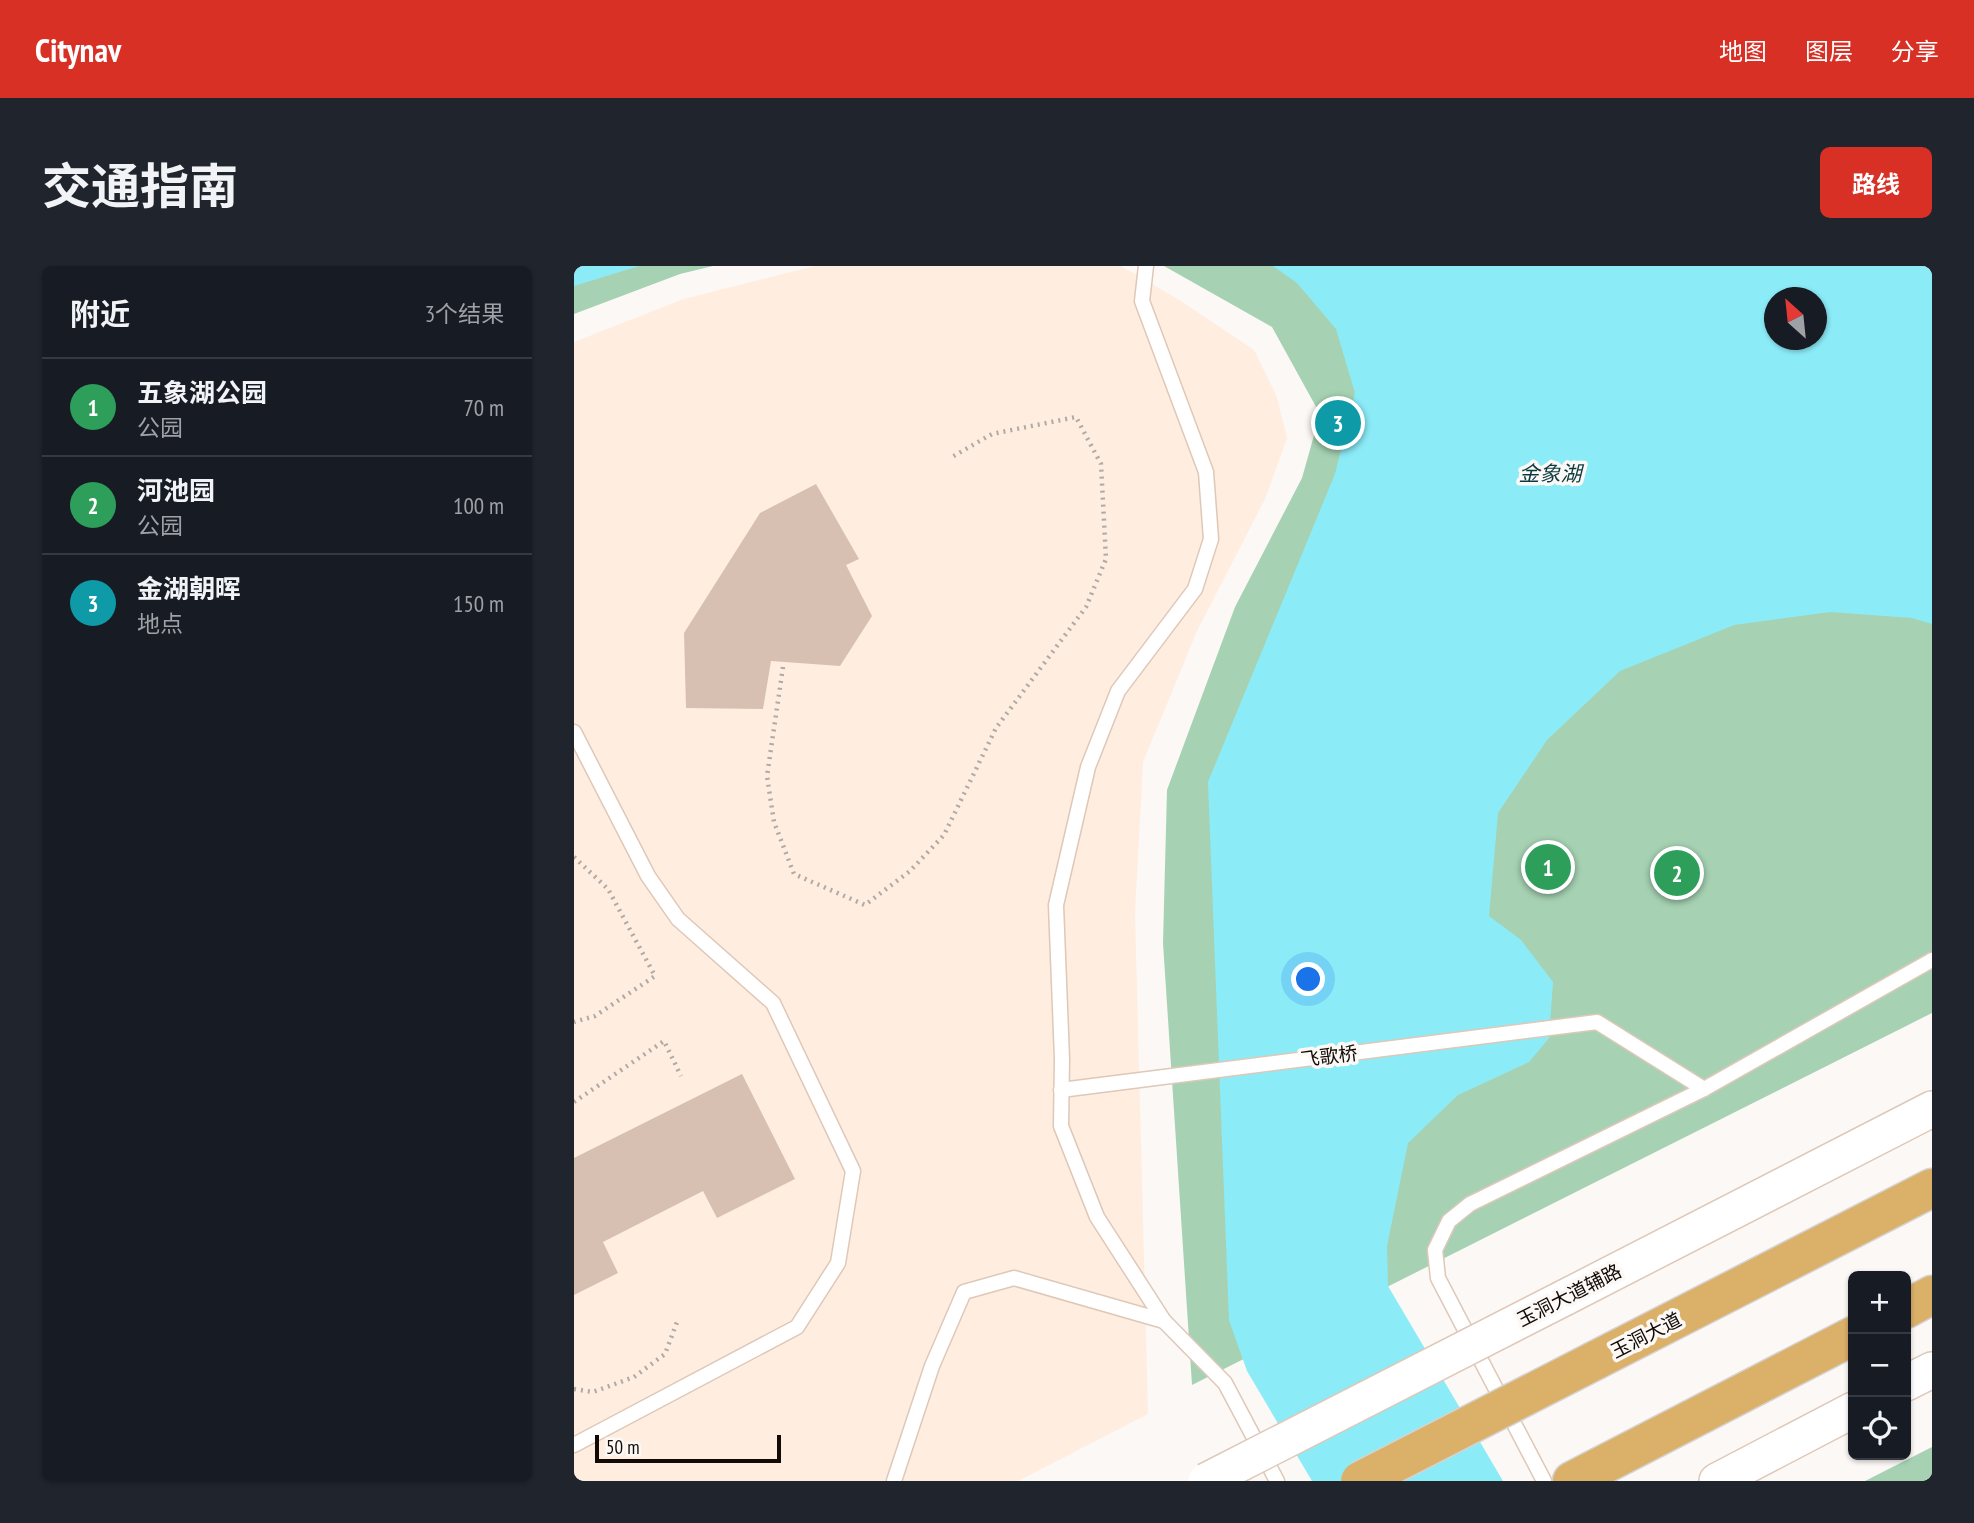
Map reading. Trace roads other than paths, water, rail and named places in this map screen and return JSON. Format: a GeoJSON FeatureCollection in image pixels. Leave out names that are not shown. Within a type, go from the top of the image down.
{"type":"FeatureCollection","features":[{"type":"Feature","properties":{"kind":"main road","name":"玉洞大道"},"geometry":{"type":"LineString","coordinates":[[1360,1481],[1932,1188]]}},
{"type":"Feature","properties":{"kind":"main road"},"geometry":{"type":"LineString","coordinates":[[1911,1306],[1932,1295]]}},
{"type":"Feature","properties":{"kind":"main road"},"geometry":{"type":"LineString","coordinates":[[1572,1481],[1848,1339]]}},
{"type":"Feature","properties":{"kind":"street","name":"玉洞大道辅路"},"geometry":{"type":"LineString","coordinates":[[1206,1481],[1932,1109]]}},
{"type":"Feature","properties":{"kind":"street"},"geometry":{"type":"LineString","coordinates":[[1911,1380],[1932,1370]]}},
{"type":"Feature","properties":{"kind":"street"},"geometry":{"type":"LineString","coordinates":[[1717,1481],[1848,1413]]}},
{"type":"Feature","properties":{"kind":"lane"},"geometry":{"type":"LineString","coordinates":[[1146,266],[1142,300],[1206,472],[1211,539],[1195,589],[1118,691],[1088,767],[1056,905],[1060,1126],[1097,1217],[1164,1321],[1225,1383],[1277,1481]]}},
{"type":"Feature","properties":{"kind":"lane"},"geometry":{"type":"LineString","coordinates":[[574,732],[648,877],[678,919],[773,1003],[853,1171],[838,1263],[797,1327],[574,1446]]}},
{"type":"Feature","properties":{"kind":"lane"},"geometry":{"type":"LineString","coordinates":[[1544,1481],[1438,1278],[1435,1250],[1449,1221],[1470,1204],[1704,1089],[1932,960]]}},
{"type":"Feature","properties":{"kind":"lane","name":"飞歌桥"},"geometry":{"type":"LineString","coordinates":[[1061,1090],[1597,1022],[1704,1089]]}},
{"type":"Feature","properties":{"kind":"lane"},"geometry":{"type":"LineString","coordinates":[[894,1481],[932,1366],[964,1293],[1014,1278],[1164,1321]]}},
{"type":"Feature","properties":{"kind":"water"},"geometry":{"type":"Polygon","coordinates":[[[574,266],[639,266],[574,286],[574,266]]]}},
{"type":"Feature","properties":{"kind":"water","name":"金象湖"},"geometry":{"type":"Polygon","coordinates":[[[1273,266],[1932,266],[1932,624],[1912,618],[1830,612],[1734,625],[1620,671],[1547,740],[1498,813],[1489,916],[1521,940],[1553,982],[1549,1038],[1529,1062],[1458,1095],[1408,1143],[1387,1246],[1388,1286],[1503,1481],[1312,1481],[1247,1371],[1229,1320],[1208,782],[1335,474],[1355,393],[1336,329],[1297,283],[1273,266]]]}},
{"type":"Feature","properties":{"kind":"place","name":"金湖朝晖"},"geometry":{"type":"Point","coordinates":[1338,423]}},
{"type":"Feature","properties":{"kind":"place","name":"五象湖公园"},"geometry":{"type":"Point","coordinates":[1548,867]}},
{"type":"Feature","properties":{"kind":"place","name":"河池园"},"geometry":{"type":"Point","coordinates":[1677,873]}}]}
